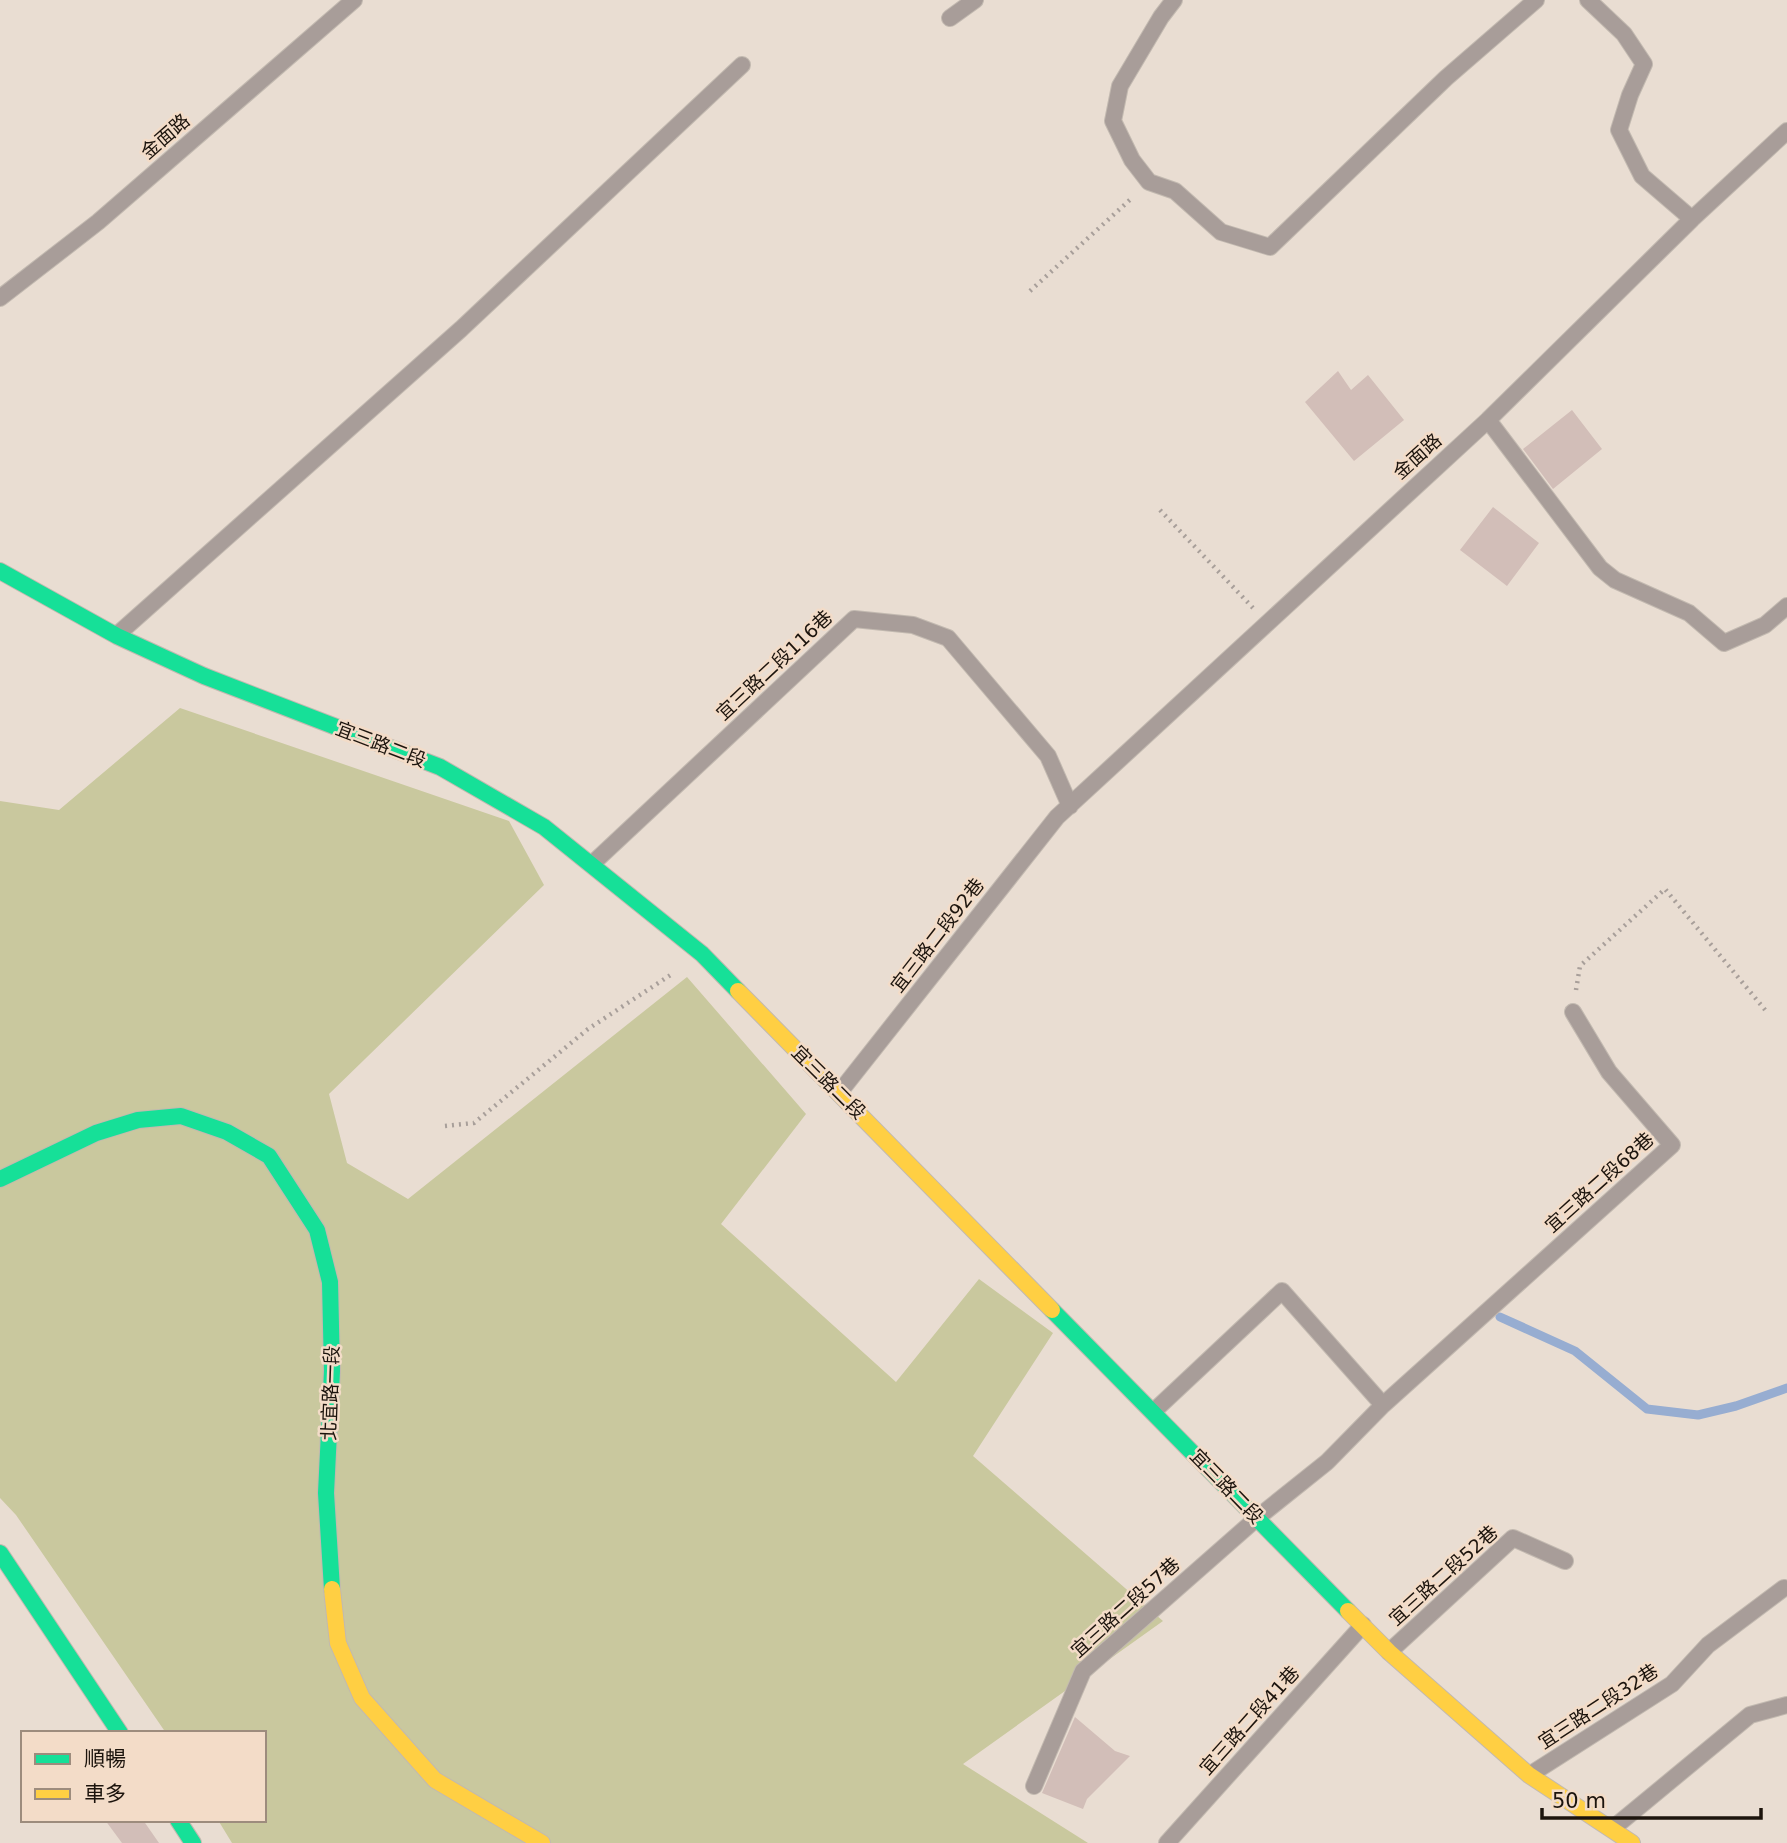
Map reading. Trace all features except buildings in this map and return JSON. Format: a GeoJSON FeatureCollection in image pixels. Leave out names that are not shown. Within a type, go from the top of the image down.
{"type":"FeatureCollection","features":[{"type":"Feature","properties":{"kind":"street","name":"宜三路二段"},"geometry":{"type":"LineString","coordinates":[[0,572],[117,636],[204,676],[440,767],[544,827],[592,864],[702,954],[1389,1652],[1529,1776],[1620,1839]]}},
{"type":"Feature","properties":{"kind":"street","name":"北宜路一段"},"geometry":{"type":"LineString","coordinates":[[0,1179],[96,1133],[138,1120],[181,1116],[227,1132],[269,1156],[317,1230],[330,1282],[332,1371],[326,1493],[338,1643],[362,1698],[435,1780],[542,1843]]}},
{"type":"Feature","properties":{"kind":"street"},"geometry":{"type":"LineString","coordinates":[[0,1553],[119,1731]]}},
{"type":"Feature","properties":{"kind":"street"},"geometry":{"type":"LineString","coordinates":[[179,1822],[193,1843]]}},
{"type":"Feature","properties":{"kind":"lane","name":"金面路"},"geometry":{"type":"LineString","coordinates":[[0,299],[98,222],[354,0]]}},
{"type":"Feature","properties":{"kind":"lane"},"geometry":{"type":"LineString","coordinates":[[950,18],[975,0]]}},
{"type":"Feature","properties":{"kind":"lane"},"geometry":{"type":"LineString","coordinates":[[1173,1],[1120,86],[1113,121],[1132,160],[1149,182],[1175,191],[1221,232],[1270,247],[1446,78],[1536,0]]}},
{"type":"Feature","properties":{"kind":"lane"},"geometry":{"type":"LineString","coordinates":[[1588,0],[1623,34],[1644,64],[1630,95],[1619,130],[1642,176],[1692,219]]}},
{"type":"Feature","properties":{"kind":"lane"},"geometry":{"type":"LineString","coordinates":[[117,636],[461,328],[743,65]]}},
{"type":"Feature","properties":{"kind":"lane","name":"金面路"},"geometry":{"type":"LineString","coordinates":[[1070,806],[1488,420],[1692,219],[1787,131]]}},
{"type":"Feature","properties":{"kind":"lane"},"geometry":{"type":"LineString","coordinates":[[1488,420],[1600,568],[1615,580],[1689,613],[1724,643],[1765,625],[1787,606]]}},
{"type":"Feature","properties":{"kind":"lane","name":"宜三路二段116巷"},"geometry":{"type":"LineString","coordinates":[[592,864],[854,619],[913,625],[948,638],[1048,756],[1070,806]]}},
{"type":"Feature","properties":{"kind":"lane","name":"宜三路二段92巷"},"geometry":{"type":"LineString","coordinates":[[839,1093],[1058,817],[1070,806]]}},
{"type":"Feature","properties":{"kind":"lane","name":"宜三路二段68巷"},"geometry":{"type":"LineString","coordinates":[[1257,1518],[1327,1462],[1383,1405],[1672,1145],[1609,1072],[1573,1012]]}},
{"type":"Feature","properties":{"kind":"lane"},"geometry":{"type":"LineString","coordinates":[[1154,1411],[1282,1291],[1383,1405]]}},
{"type":"Feature","properties":{"kind":"lane","name":"宜三路二段57巷"},"geometry":{"type":"LineString","coordinates":[[1034,1786],[1083,1671],[1257,1518]]}},
{"type":"Feature","properties":{"kind":"lane","name":"宜三路二段52巷"},"geometry":{"type":"LineString","coordinates":[[1389,1652],[1513,1538],[1565,1561]]}},
{"type":"Feature","properties":{"kind":"lane","name":"宜三路二段32巷"},"geometry":{"type":"LineString","coordinates":[[1529,1776],[1672,1684],[1707,1645],[1784,1588]]}},
{"type":"Feature","properties":{"kind":"lane","name":"宜三路二段41巷"},"geometry":{"type":"LineString","coordinates":[[1167,1843],[1363,1625]]}},
{"type":"Feature","properties":{"kind":"lane"},"geometry":{"type":"LineString","coordinates":[[1620,1839],[1750,1715],[1787,1705]]}},
{"type":"Feature","properties":{"kind":"path"},"geometry":{"type":"LineString","coordinates":[[1030,291],[1149,182]]}},
{"type":"Feature","properties":{"kind":"path"},"geometry":{"type":"LineString","coordinates":[[1160,510],[1266,623]]}},
{"type":"Feature","properties":{"kind":"path"},"geometry":{"type":"LineString","coordinates":[[1573,1012],[1580,966],[1665,889],[1766,1011]]}},
{"type":"Feature","properties":{"kind":"path"},"geometry":{"type":"LineString","coordinates":[[445,1126],[474,1123],[588,1029],[702,954]]}},
{"type":"Feature","properties":{"kind":"green space"},"geometry":{"type":"Polygon","coordinates":[[[180,708],[509,821],[544,885],[329,1094],[347,1163],[408,1199],[687,977],[806,1114],[721,1224],[896,1382],[979,1279],[1053,1333],[973,1456],[1163,1621],[963,1764],[1088,1843],[232,1843],[219,1822],[266,1822],[266,1731],[165,1731],[16,1515],[0,1498],[0,801],[59,810],[180,708]]]}},
{"type":"Feature","properties":{"kind":"waterway"},"geometry":{"type":"LineString","coordinates":[[1500,1317],[1575,1351],[1647,1409],[1698,1415],[1736,1406],[1787,1388]]}},
{"type":"Feature","properties":{"kind":"traffic: fast"},"geometry":{"type":"LineString","coordinates":[[0,571],[117,636],[204,676],[440,767],[544,827],[702,954],[738,991]]}},
{"type":"Feature","properties":{"kind":"traffic: fast"},"geometry":{"type":"LineString","coordinates":[[0,1179],[96,1133],[138,1120],[181,1116],[227,1132],[269,1156],[317,1230],[330,1282],[332,1371],[326,1493],[332,1589]]}},
{"type":"Feature","properties":{"kind":"traffic: fast"},"geometry":{"type":"LineString","coordinates":[[1052,1310],[1348,1611]]}},
{"type":"Feature","properties":{"kind":"traffic: fast"},"geometry":{"type":"LineString","coordinates":[[0,1553],[119,1731]]}},
{"type":"Feature","properties":{"kind":"traffic: fast"},"geometry":{"type":"LineString","coordinates":[[179,1822],[193,1843]]}},
{"type":"Feature","properties":{"kind":"traffic: slow"},"geometry":{"type":"LineString","coordinates":[[738,991],[1052,1310]]}},
{"type":"Feature","properties":{"kind":"traffic: slow"},"geometry":{"type":"LineString","coordinates":[[332,1589],[338,1643],[362,1698],[435,1780],[542,1843]]}},
{"type":"Feature","properties":{"kind":"traffic: slow"},"geometry":{"type":"LineString","coordinates":[[1348,1611],[1389,1652],[1529,1775],[1632,1843]]}}]}
